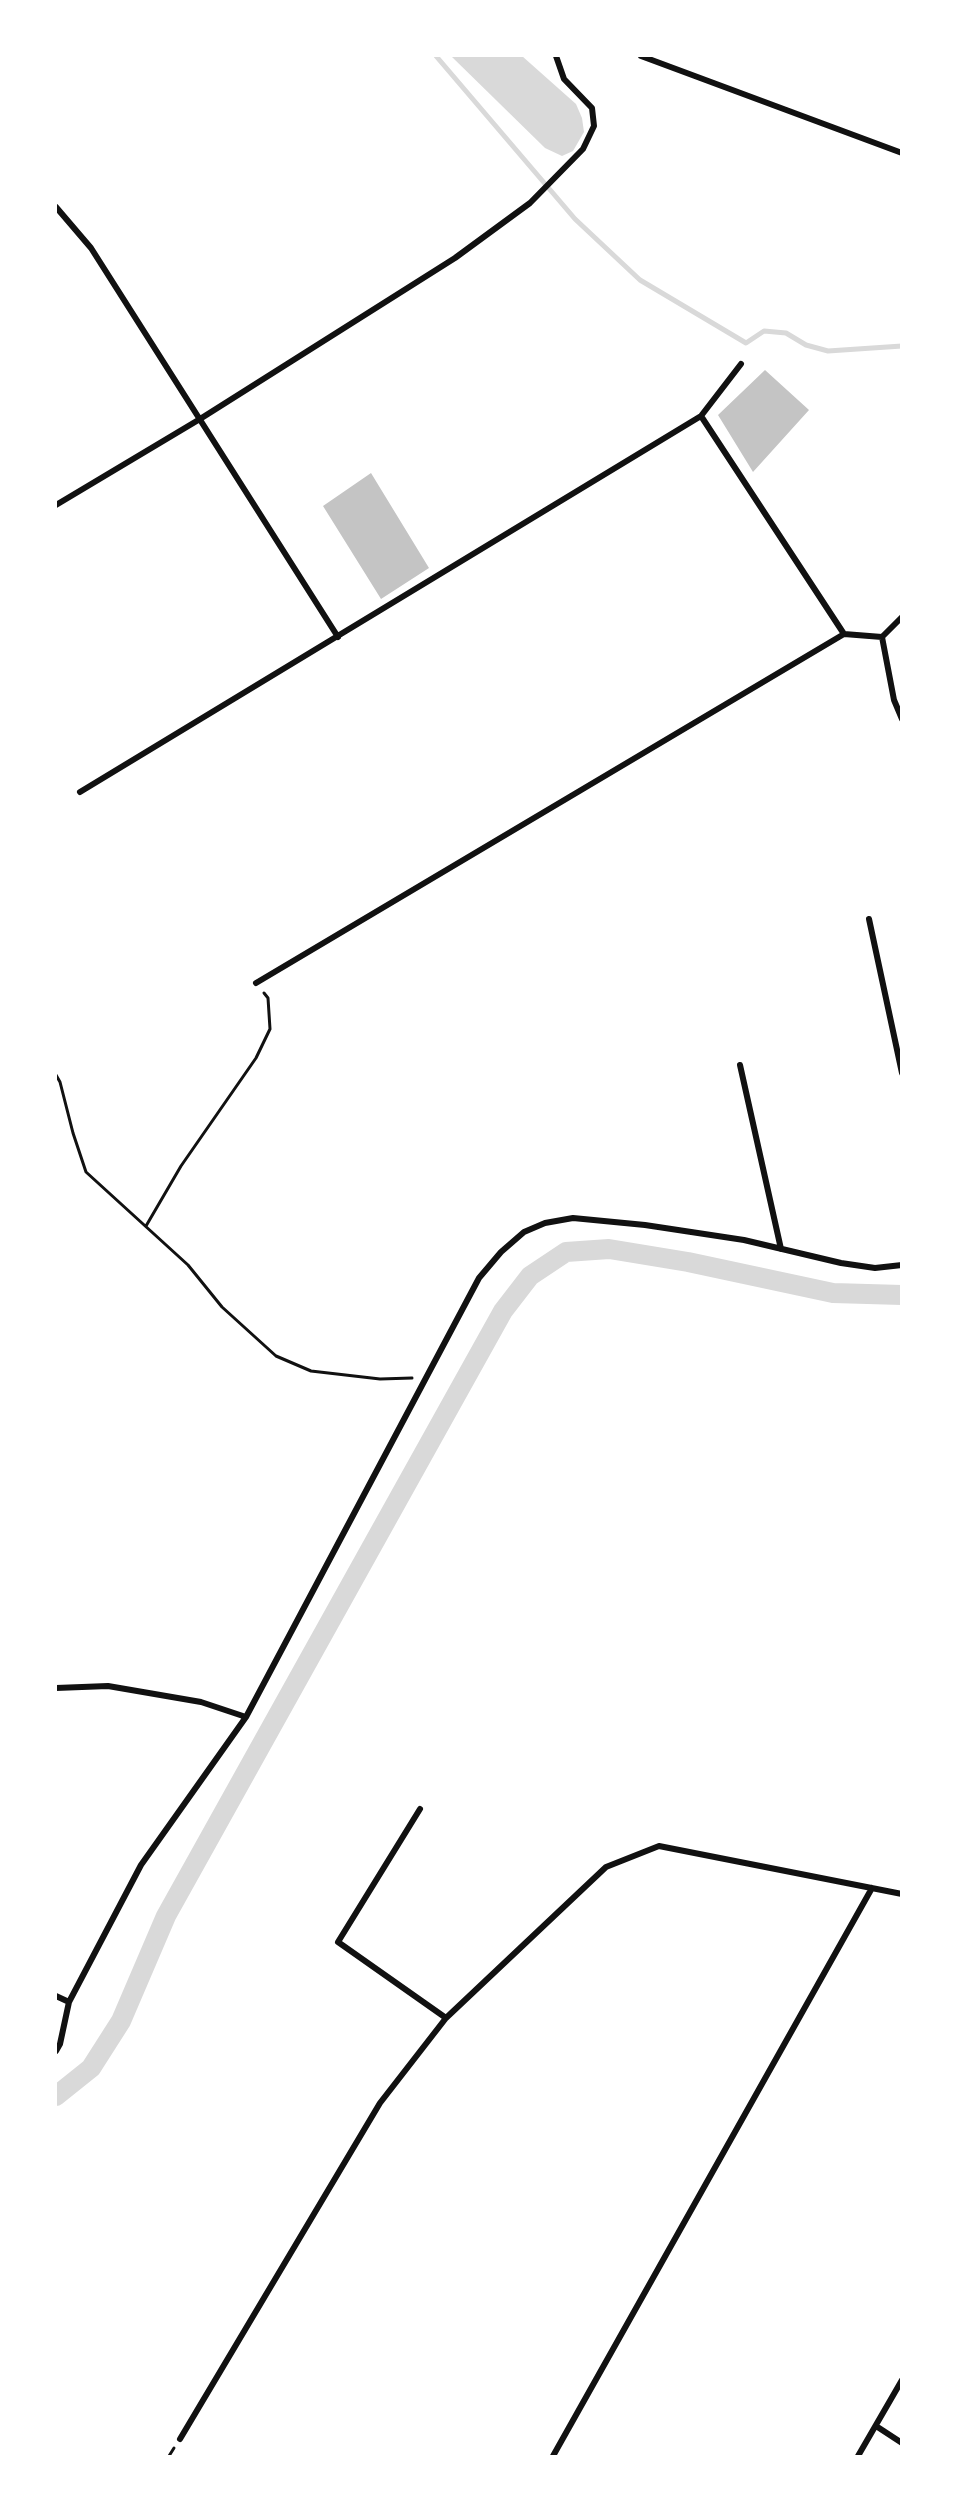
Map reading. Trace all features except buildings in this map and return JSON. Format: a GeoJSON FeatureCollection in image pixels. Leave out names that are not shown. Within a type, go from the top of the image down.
{"type":"FeatureCollection","features":[{"type":"Feature","properties":{"kind":"street"},"geometry":{"type":"LineString","coordinates":[[56,506],[200,419],[455,258],[530,203],[583,149],[594,126],[592,108],[564,79],[556,56]]}},
{"type":"Feature","properties":{"kind":"street"},"geometry":{"type":"LineString","coordinates":[[640,56],[902,153]]}},
{"type":"Feature","properties":{"kind":"street"},"geometry":{"type":"LineString","coordinates":[[56,207],[91,248],[338,637]]}},
{"type":"Feature","properties":{"kind":"street"},"geometry":{"type":"LineString","coordinates":[[80,792],[701,416],[741,364]]}},
{"type":"Feature","properties":{"kind":"street"},"geometry":{"type":"LineString","coordinates":[[701,416],[844,634]]}},
{"type":"Feature","properties":{"kind":"street"},"geometry":{"type":"LineString","coordinates":[[256,983],[844,634],[882,636],[902,617]]}},
{"type":"Feature","properties":{"kind":"street"},"geometry":{"type":"LineString","coordinates":[[882,636],[894,700],[902,718]]}},
{"type":"Feature","properties":{"kind":"street"},"geometry":{"type":"LineString","coordinates":[[869,920],[902,1072]]}},
{"type":"Feature","properties":{"kind":"street"},"geometry":{"type":"LineString","coordinates":[[740,1065],[782,1249]]}},
{"type":"Feature","properties":{"kind":"street"},"geometry":{"type":"LineString","coordinates":[[56,2051],[60,2044],[69,2002],[141,1865],[246,1717],[479,1278],[501,1252],[524,1232],[545,1223],[573,1218],[645,1224],[744,1240],[875,1268],[902,1265]]}},
{"type":"Feature","properties":{"kind":"street"},"geometry":{"type":"LineString","coordinates":[[56,1688],[108,1686],[201,1702],[246,1717]]}},
{"type":"Feature","properties":{"kind":"street"},"geometry":{"type":"LineString","coordinates":[[420,1809],[338,1942],[446,2018]]}},
{"type":"Feature","properties":{"kind":"street"},"geometry":{"type":"LineString","coordinates":[[180,2439],[380,2103],[446,2018],[606,1867],[659,1846],[902,1894]]}},
{"type":"Feature","properties":{"kind":"street"},"geometry":{"type":"LineString","coordinates":[[553,2457],[872,1888]]}},
{"type":"Feature","properties":{"kind":"street"},"geometry":{"type":"LineString","coordinates":[[56,1996],[69,2002]]}},
{"type":"Feature","properties":{"kind":"street"},"geometry":{"type":"LineString","coordinates":[[858,2457],[902,2380]]}},
{"type":"Feature","properties":{"kind":"street"},"geometry":{"type":"LineString","coordinates":[[876,2426],[902,2443]]}},
{"type":"Feature","properties":{"kind":"path"},"geometry":{"type":"LineString","coordinates":[[146,1226],[181,1166],[256,1058],[270,1029],[268,998],[256,983]]}},
{"type":"Feature","properties":{"kind":"path"},"geometry":{"type":"LineString","coordinates":[[56,1075],[87,1172],[189,1265],[222,1307],[276,1356],[311,1371],[380,1379],[426,1379]]}},
{"type":"Feature","properties":{"kind":"shaded area"},"geometry":{"type":"Polygon","coordinates":[[[451,56],[522,56],[576,104],[582,118],[584,132],[573,151],[562,156],[545,148],[451,56]]]}},
{"type":"Feature","properties":{"kind":"waterway"},"geometry":{"type":"LineString","coordinates":[[436,56],[575,219],[640,280],[746,343],[764,331],[786,333],[806,345],[828,351],[902,346]]}},
{"type":"Feature","properties":{"kind":"waterway"},"geometry":{"type":"LineString","coordinates":[[56,2096],[91,2068],[121,2021],[166,1916],[503,1311],[530,1276],[566,1252],[609,1249],[688,1262],[833,1293],[902,1295]]}}]}
